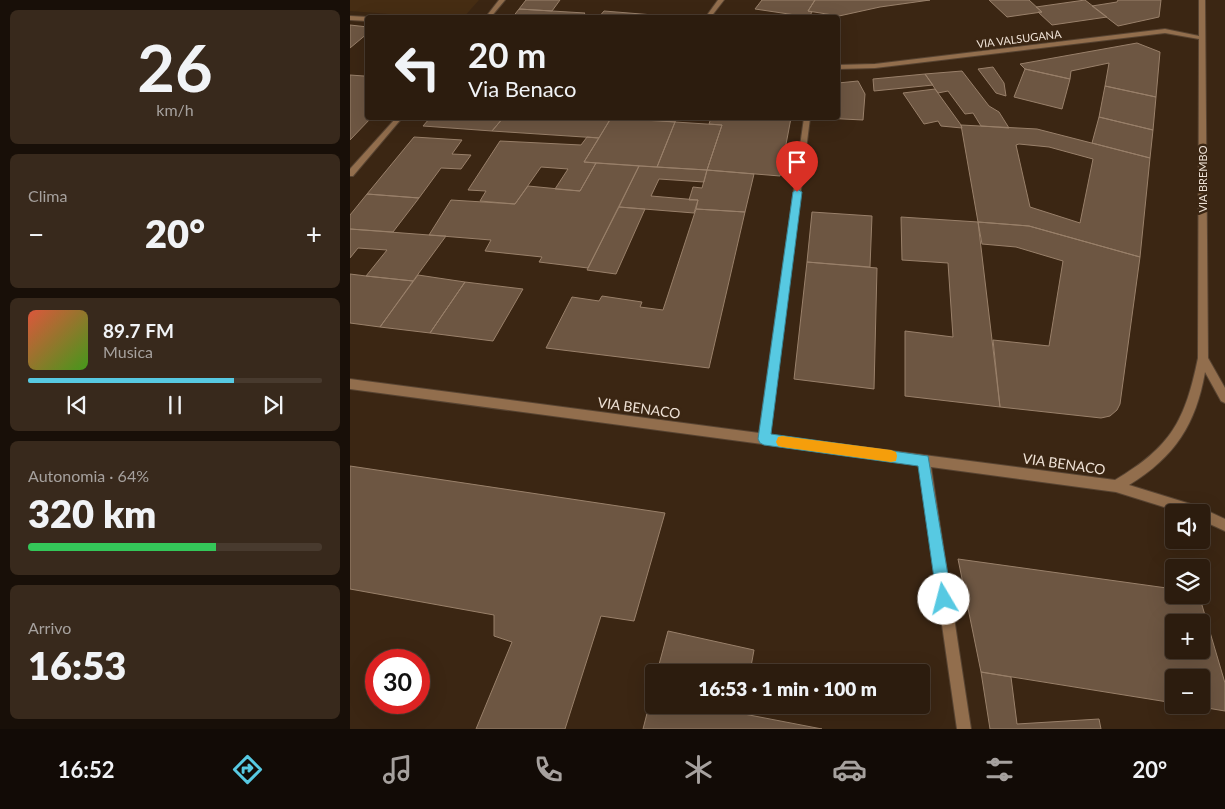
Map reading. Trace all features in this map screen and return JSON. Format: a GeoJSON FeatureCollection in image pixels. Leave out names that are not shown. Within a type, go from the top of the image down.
{"type":"FeatureCollection","features":[{"type":"Feature","properties":{"kind":"street"},"geometry":{"type":"LineString","coordinates":[[489,15],[502,0]]}},
{"type":"Feature","properties":{"kind":"street"},"geometry":{"type":"LineString","coordinates":[[709,15],[721,0]]}},
{"type":"Feature","properties":{"kind":"street","name":"VIA BREMBO"},"geometry":{"type":"LineString","coordinates":[[1116,486],[1156,461],[1182,431],[1198,391],[1203,358],[1202,0]]}},
{"type":"Feature","properties":{"kind":"street"},"geometry":{"type":"LineString","coordinates":[[350,18],[365,19]]}},
{"type":"Feature","properties":{"kind":"street","name":"VIA VALSUGANA"},"geometry":{"type":"LineString","coordinates":[[840,66],[867,67],[1165,31],[1202,38]]}},
{"type":"Feature","properties":{"kind":"street"},"geometry":{"type":"LineString","coordinates":[[350,174],[397,120]]}},
{"type":"Feature","properties":{"kind":"street"},"geometry":{"type":"LineString","coordinates":[[764,439],[807,120]]}},
{"type":"Feature","properties":{"kind":"street","name":"VIA BREMBO"},"geometry":{"type":"LineString","coordinates":[[1203,358],[1225,398]]}},
{"type":"Feature","properties":{"kind":"street","name":"VIA BENACO"},"geometry":{"type":"LineString","coordinates":[[350,384],[1116,486],[1172,504]]}},
{"type":"Feature","properties":{"kind":"street"},"geometry":{"type":"LineString","coordinates":[[924,461],[964,729]]}},
{"type":"Feature","properties":{"kind":"street"},"geometry":{"type":"LineString","coordinates":[[1210,518],[1225,525]]}},
{"type":"Feature","properties":{"kind":"shaded area"},"geometry":{"type":"Polygon","coordinates":[[[350,0],[479,0],[466,15],[403,15],[350,11],[350,0]]]}},
{"type":"Feature","properties":{"kind":"building"},"geometry":{"type":"Polygon","coordinates":[[[526,0],[560,0],[552,11],[519,9],[526,0]]]}},
{"type":"Feature","properties":{"kind":"building"},"geometry":{"type":"Polygon","coordinates":[[[762,0],[815,0],[808,11],[812,12],[810,15],[796,15],[755,9],[762,0]]]}},
{"type":"Feature","properties":{"kind":"building"},"geometry":{"type":"Polygon","coordinates":[[[815,0],[930,0],[880,7],[840,16],[808,11],[815,0]]]}},
{"type":"Feature","properties":{"kind":"building"},"geometry":{"type":"Polygon","coordinates":[[[989,0],[1029,0],[1042,12],[1007,17],[989,0]]]}},
{"type":"Feature","properties":{"kind":"building"},"geometry":{"type":"Polygon","coordinates":[[[1085,0],[1107,17],[1052,25],[1038,12],[1042,12],[1036,7],[1085,0]]]}},
{"type":"Feature","properties":{"kind":"building"},"geometry":{"type":"Polygon","coordinates":[[[1118,0],[1161,0],[1159,17],[1118,26],[1092,6],[1117,2],[1118,0]]]}},
{"type":"Feature","properties":{"kind":"building"},"geometry":{"type":"Polygon","coordinates":[[[519,9],[585,13],[583,15],[514,15],[519,9]]]}},
{"type":"Feature","properties":{"kind":"building"},"geometry":{"type":"Polygon","coordinates":[[[604,11],[654,15],[601,15],[604,11]]]}},
{"type":"Feature","properties":{"kind":"building"},"geometry":{"type":"Polygon","coordinates":[[[350,25],[365,27],[365,36],[350,48],[350,25]]]}},
{"type":"Feature","properties":{"kind":"building"},"geometry":{"type":"Polygon","coordinates":[[[1137,43],[1160,52],[1156,97],[1105,86],[1109,63],[1071,71],[1070,79],[1025,69],[1020,64],[1137,43]]]}},
{"type":"Feature","properties":{"kind":"building"},"geometry":{"type":"Polygon","coordinates":[[[993,67],[1004,83],[1006,96],[996,93],[978,69],[993,67]]]}},
{"type":"Feature","properties":{"kind":"building"},"geometry":{"type":"Polygon","coordinates":[[[1025,69],[1070,79],[1062,109],[1014,97],[1025,69]]]}},
{"type":"Feature","properties":{"kind":"building"},"geometry":{"type":"Polygon","coordinates":[[[962,71],[989,106],[999,112],[1009,128],[981,126],[973,113],[965,114],[948,91],[938,93],[925,74],[962,71]]]}},
{"type":"Feature","properties":{"kind":"building"},"geometry":{"type":"Polygon","coordinates":[[[925,74],[933,85],[874,91],[873,79],[925,74]]]}},
{"type":"Feature","properties":{"kind":"building"},"geometry":{"type":"Polygon","coordinates":[[[350,75],[364,76],[365,120],[369,120],[350,140],[350,75]]]}},
{"type":"Feature","properties":{"kind":"building"},"geometry":{"type":"Polygon","coordinates":[[[858,81],[865,94],[863,120],[840,119],[840,83],[858,81]]]}},
{"type":"Feature","properties":{"kind":"building"},"geometry":{"type":"Polygon","coordinates":[[[1105,86],[1156,97],[1153,130],[1099,117],[1105,86]]]}},
{"type":"Feature","properties":{"kind":"building"},"geometry":{"type":"Polygon","coordinates":[[[935,89],[962,128],[941,126],[938,121],[924,124],[903,93],[935,89]]]}},
{"type":"Feature","properties":{"kind":"building"},"geometry":{"type":"Polygon","coordinates":[[[1099,117],[1153,130],[1150,158],[1092,143],[1099,117]]]}},
{"type":"Feature","properties":{"kind":"building"},"geometry":{"type":"Polygon","coordinates":[[[428,120],[501,120],[492,131],[423,126],[428,120]]]}},
{"type":"Feature","properties":{"kind":"building"},"geometry":{"type":"Polygon","coordinates":[[[501,120],[610,120],[599,138],[492,131],[501,120]]]}},
{"type":"Feature","properties":{"kind":"building"},"geometry":{"type":"Polygon","coordinates":[[[610,120],[675,122],[657,167],[584,162],[610,120]]]}},
{"type":"Feature","properties":{"kind":"building"},"geometry":{"type":"Polygon","coordinates":[[[654,120],[676,120],[675,122],[654,120]]]}},
{"type":"Feature","properties":{"kind":"building"},"geometry":{"type":"Polygon","coordinates":[[[710,120],[791,120],[780,176],[707,170],[722,125],[709,124],[710,120]]]}},
{"type":"Feature","properties":{"kind":"building"},"geometry":{"type":"Polygon","coordinates":[[[675,122],[722,125],[707,170],[657,167],[675,122]]]}},
{"type":"Feature","properties":{"kind":"building"},"geometry":{"type":"Polygon","coordinates":[[[961,125],[1037,129],[1150,158],[1140,257],[1029,226],[978,222],[961,125]],[[1016,145],[1030,207],[1080,223],[1093,159],[1049,147],[1016,145]]]}},
{"type":"Feature","properties":{"kind":"building"},"geometry":{"type":"Polygon","coordinates":[[[414,137],[462,140],[452,154],[471,155],[461,169],[441,168],[419,198],[367,194],[414,137]]]}},
{"type":"Feature","properties":{"kind":"building"},"geometry":{"type":"Polygon","coordinates":[[[587,137],[599,138],[584,162],[596,163],[580,191],[555,189],[568,169],[541,167],[515,204],[480,201],[486,191],[468,190],[500,141],[581,145],[587,137]]]}},
{"type":"Feature","properties":{"kind":"building"},"geometry":{"type":"Polygon","coordinates":[[[596,163],[639,166],[588,268],[539,262],[542,257],[485,251],[491,240],[429,235],[451,200],[515,204],[528,186],[580,191],[596,163]]]}},
{"type":"Feature","properties":{"kind":"building"},"geometry":{"type":"Polygon","coordinates":[[[639,166],[707,170],[704,182],[659,179],[651,196],[698,200],[694,213],[619,207],[639,166]]]}},
{"type":"Feature","properties":{"kind":"building"},"geometry":{"type":"Polygon","coordinates":[[[707,170],[754,174],[745,212],[696,209],[698,200],[689,200],[693,187],[702,188],[707,170]]]}},
{"type":"Feature","properties":{"kind":"building"},"geometry":{"type":"Polygon","coordinates":[[[367,194],[419,198],[393,232],[350,229],[350,215],[367,194]]]}},
{"type":"Feature","properties":{"kind":"building"},"geometry":{"type":"Polygon","coordinates":[[[619,207],[645,209],[616,274],[587,270],[619,207]]]}},
{"type":"Feature","properties":{"kind":"building"},"geometry":{"type":"Polygon","coordinates":[[[696,209],[745,212],[709,368],[546,348],[572,297],[599,301],[602,296],[642,302],[640,307],[663,310],[696,209]]]}},
{"type":"Feature","properties":{"kind":"building"},"geometry":{"type":"Polygon","coordinates":[[[812,212],[872,216],[870,267],[807,262],[812,212]]]}},
{"type":"Feature","properties":{"kind":"building"},"geometry":{"type":"Polygon","coordinates":[[[901,217],[978,222],[1000,407],[905,396],[905,331],[953,337],[948,263],[902,260],[901,217]]]}},
{"type":"Feature","properties":{"kind":"building"},"geometry":{"type":"Polygon","coordinates":[[[978,222],[1029,226],[1140,257],[1120,404],[1117,410],[1110,416],[1101,418],[1000,407],[993,340],[1049,346],[1063,261],[1016,247],[982,244],[978,222]]]}},
{"type":"Feature","properties":{"kind":"building"},"geometry":{"type":"Polygon","coordinates":[[[350,229],[446,236],[413,281],[366,276],[387,250],[358,248],[350,258],[350,229]]]}},
{"type":"Feature","properties":{"kind":"building"},"geometry":{"type":"Polygon","coordinates":[[[807,262],[877,268],[874,389],[794,379],[807,262]]]}},
{"type":"Feature","properties":{"kind":"building"},"geometry":{"type":"Polygon","coordinates":[[[350,274],[413,281],[380,327],[350,323],[350,274]]]}},
{"type":"Feature","properties":{"kind":"building"},"geometry":{"type":"Polygon","coordinates":[[[418,275],[465,282],[430,333],[380,327],[418,275]]]}},
{"type":"Feature","properties":{"kind":"building"},"geometry":{"type":"Polygon","coordinates":[[[465,282],[523,289],[493,341],[430,333],[465,282]]]}},
{"type":"Feature","properties":{"kind":"building"},"geometry":{"type":"Polygon","coordinates":[[[350,466],[665,513],[634,621],[601,616],[565,729],[476,729],[512,642],[494,636],[494,615],[350,589],[350,466]]]}},
{"type":"Feature","properties":{"kind":"building"},"geometry":{"type":"Polygon","coordinates":[[[958,559],[1165,588],[1165,604],[1202,604],[1205,614],[1165,614],[1165,659],[1210,659],[1210,632],[1225,683],[1225,711],[1210,708],[1210,669],[1165,669],[1165,702],[981,672],[958,559]]]}},
{"type":"Feature","properties":{"kind":"building"},"geometry":{"type":"Polygon","coordinates":[[[668,631],[754,650],[751,664],[659,664],[668,631]]]}},
{"type":"Feature","properties":{"kind":"building"},"geometry":{"type":"Polygon","coordinates":[[[981,672],[1011,677],[1017,724],[1099,719],[1101,729],[990,729],[981,672]]]}},
{"type":"Feature","properties":{"kind":"building"},"geometry":{"type":"Polygon","coordinates":[[[647,714],[744,714],[822,729],[643,729],[647,714]]]}},
{"type":"Feature","properties":{"kind":"slow traffic"},"geometry":{"type":"LineString","coordinates":[[782,442],[891,456]]}},
{"type":"Feature","properties":{"kind":"route"},"geometry":{"type":"LineString","coordinates":[[797,192],[764,439],[924,461],[944,599]]}}]}
